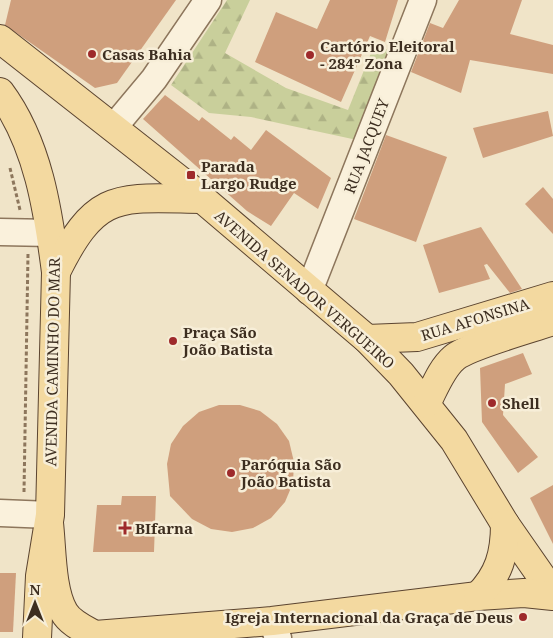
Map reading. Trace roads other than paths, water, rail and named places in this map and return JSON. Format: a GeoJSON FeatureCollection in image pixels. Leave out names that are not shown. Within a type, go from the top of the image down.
{"type":"FeatureCollection","features":[{"type":"Feature","properties":{"kind":"main road","name":"AVENIDA SENADOR VERGUEIRO"},"geometry":{"type":"LineString","coordinates":[[0,38],[203,199],[367,339],[401,374],[454,440],[505,524],[553,595]]}},
{"type":"Feature","properties":{"kind":"main road","name":"AVENIDA CAMINHO DO MAR"},"geometry":{"type":"LineString","coordinates":[[0,92],[24,133],[42,188],[39,239],[56,272],[49,519],[40,576],[37,638]]}},
{"type":"Feature","properties":{"kind":"main road"},"geometry":{"type":"LineString","coordinates":[[56,272],[82,226],[94,214],[110,204],[143,199],[203,199]]}},
{"type":"Feature","properties":{"kind":"main road","name":"RUA AFONSINA"},"geometry":{"type":"LineString","coordinates":[[367,339],[417,337],[553,296]]}},
{"type":"Feature","properties":{"kind":"main road","name":"RUA AFONSINA"},"geometry":{"type":"LineString","coordinates":[[426,404],[445,368],[455,357],[470,349],[553,321]]}},
{"type":"Feature","properties":{"kind":"main road","name":"AVENIDA CAMINHO DO MAR"},"geometry":{"type":"LineString","coordinates":[[49,519],[57,591],[64,612],[93,636]]}},
{"type":"Feature","properties":{"kind":"main road"},"geometry":{"type":"LineString","coordinates":[[478,596],[490,584],[498,572],[505,542],[505,524]]}},
{"type":"Feature","properties":{"kind":"main road"},"geometry":{"type":"LineString","coordinates":[[93,636],[275,630],[478,596],[524,593],[553,595]]}},
{"type":"Feature","properties":{"kind":"street"},"geometry":{"type":"LineString","coordinates":[[113,128],[154,79],[208,0]]}},
{"type":"Feature","properties":{"kind":"street","name":"RUA JACQUEY"},"geometry":{"type":"LineString","coordinates":[[309,291],[423,0]]}},
{"type":"Feature","properties":{"kind":"street"},"geometry":{"type":"LineString","coordinates":[[0,232],[39,239]]}},
{"type":"Feature","properties":{"kind":"street"},"geometry":{"type":"LineString","coordinates":[[0,513],[49,519]]}},
{"type":"Feature","properties":{"kind":"place","name":"Casas Bahia"},"geometry":{"type":"Point","coordinates":[92,54]}},
{"type":"Feature","properties":{"kind":"place","name":"Cartório Eleitoral - 284º Zona"},"geometry":{"type":"Point","coordinates":[310,55]}},
{"type":"Feature","properties":{"kind":"place","name":"Parada Largo Rudge"},"geometry":{"type":"Point","coordinates":[191,175]}},
{"type":"Feature","properties":{"kind":"place","name":"Praça São João Batista"},"geometry":{"type":"Point","coordinates":[173,341]}},
{"type":"Feature","properties":{"kind":"place","name":"Shell"},"geometry":{"type":"Point","coordinates":[492,403]}},
{"type":"Feature","properties":{"kind":"place","name":"Paróquia São João Batista"},"geometry":{"type":"Point","coordinates":[231,473]}},
{"type":"Feature","properties":{"kind":"place","name":"BIfarna"},"geometry":{"type":"Point","coordinates":[125,528]}},
{"type":"Feature","properties":{"kind":"place","name":"Igreja Internacional da Graça de Deus"},"geometry":{"type":"Point","coordinates":[523,617]}}]}
